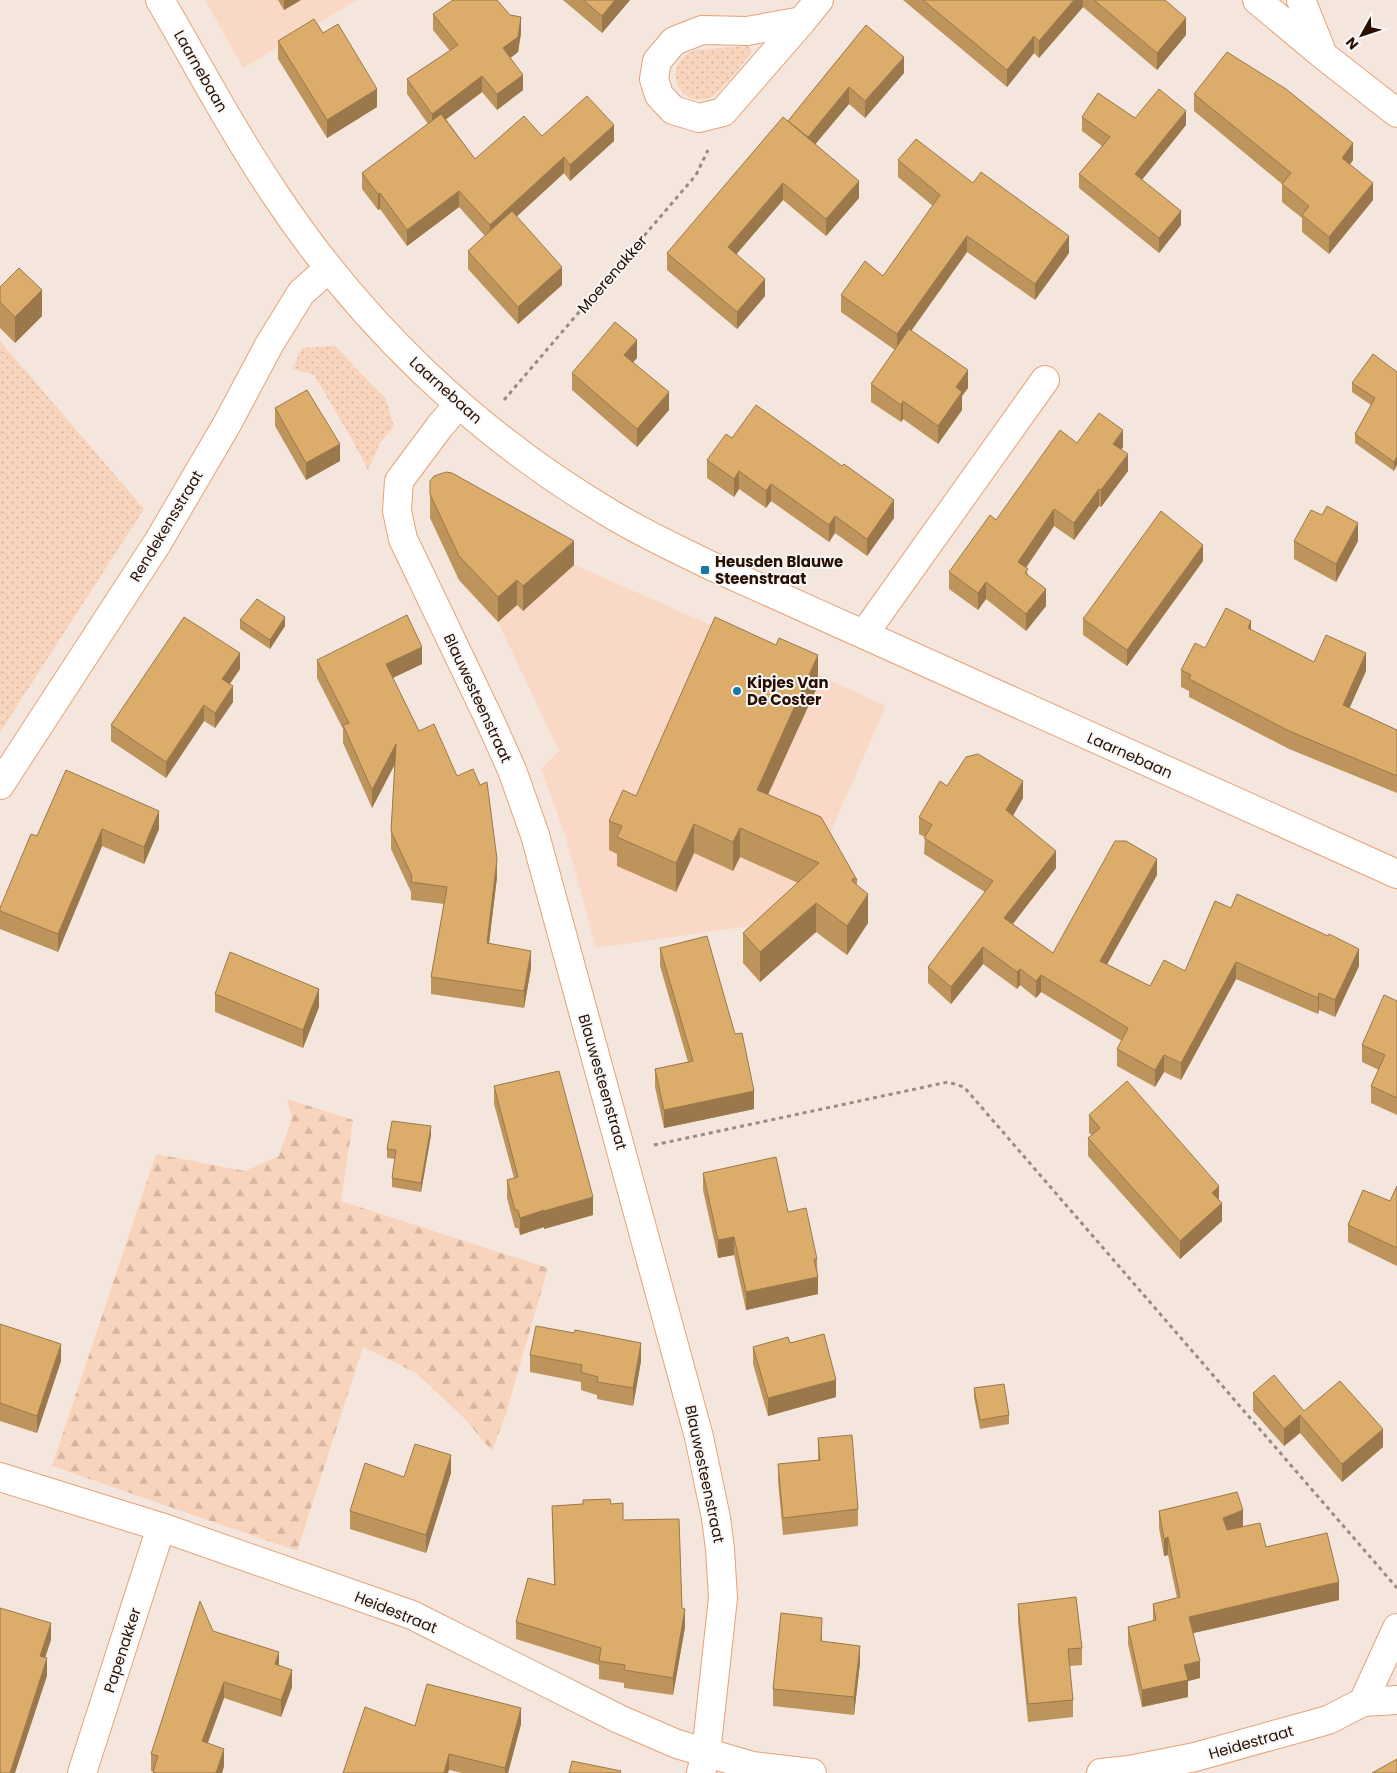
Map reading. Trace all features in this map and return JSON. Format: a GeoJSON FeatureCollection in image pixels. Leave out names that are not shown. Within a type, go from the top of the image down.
{"type":"FeatureCollection","features":[{"type":"Feature","properties":{"kind":"street","name":"Laarnebaan"},"geometry":{"type":"LineString","coordinates":[[160,0],[216,98],[275,194],[329,268],[368,316],[458,404],[551,476],[612,515],[707,564],[1397,874]]}},
{"type":"Feature","properties":{"kind":"street"},"geometry":{"type":"LineString","coordinates":[[802,21],[747,31],[702,30],[674,41],[657,61],[654,78],[659,95],[673,110],[699,118],[723,112],[802,21],[819,0]]}},
{"type":"Feature","properties":{"kind":"street"},"geometry":{"type":"LineString","coordinates":[[1257,0],[1397,114]]}},
{"type":"Feature","properties":{"kind":"street"},"geometry":{"type":"LineString","coordinates":[[1301,0],[1324,56]]}},
{"type":"Feature","properties":{"kind":"street","name":"Rendekensstraat"},"geometry":{"type":"LineString","coordinates":[[0,785],[158,542],[227,424],[269,345],[301,293],[329,268]]}},
{"type":"Feature","properties":{"kind":"street"},"geometry":{"type":"LineString","coordinates":[[864,634],[1045,380]]}},
{"type":"Feature","properties":{"kind":"street","name":"Blauwesteenstraat"},"geometry":{"type":"LineString","coordinates":[[458,404],[399,481],[397,510],[404,540],[512,770],[532,826],[699,1437],[720,1549],[723,1598],[704,1763]]}},
{"type":"Feature","properties":{"kind":"street","name":"Heidestraat"},"geometry":{"type":"LineString","coordinates":[[0,1477],[161,1527],[412,1615],[619,1719],[677,1744],[704,1763],[812,1773]]}},
{"type":"Feature","properties":{"kind":"street","name":"Papenakker"},"geometry":{"type":"LineString","coordinates":[[82,1773],[161,1527]]}},
{"type":"Feature","properties":{"kind":"street"},"geometry":{"type":"LineString","coordinates":[[1364,1702],[1397,1628]]}},
{"type":"Feature","properties":{"kind":"street","name":"Heidestraat"},"geometry":{"type":"LineString","coordinates":[[1100,1773],[1129,1770],[1194,1758],[1328,1720],[1364,1702],[1397,1700]]}},
{"type":"Feature","properties":{"kind":"path","name":"Moerenakker"},"geometry":{"type":"LineString","coordinates":[[483,424],[696,175],[723,112]]}},
{"type":"Feature","properties":{"kind":"path"},"geometry":{"type":"LineString","coordinates":[[623,1154],[652,1146],[948,1082],[964,1087],[1397,1588]]}},
{"type":"Feature","properties":{"kind":"shaded area"},"geometry":{"type":"Polygon","coordinates":[[[205,0],[357,0],[243,68],[205,0]]]}},
{"type":"Feature","properties":{"kind":"shaded area"},"geometry":{"type":"Polygon","coordinates":[[[430,506],[566,561],[886,706],[792,920],[596,948],[566,838],[541,769],[559,751],[498,622],[455,577],[457,576],[430,518],[430,506]]]}},
{"type":"Feature","properties":{"kind":"green space"},"geometry":{"type":"Polygon","coordinates":[[[748,46],[751,49],[751,53],[717,93],[701,100],[691,98],[683,93],[678,85],[676,76],[677,66],[684,57],[695,50],[748,46]]]}},
{"type":"Feature","properties":{"kind":"green space"},"geometry":{"type":"Polygon","coordinates":[[[0,341],[144,509],[0,732],[0,341]]]}},
{"type":"Feature","properties":{"kind":"green space"},"geometry":{"type":"Polygon","coordinates":[[[335,346],[386,399],[394,427],[380,443],[368,470],[314,375],[292,369],[302,348],[335,346]]]}},
{"type":"Feature","properties":{"kind":"green space"},"geometry":{"type":"Polygon","coordinates":[[[287,1099],[353,1120],[341,1201],[548,1268],[506,1413],[492,1451],[464,1418],[416,1373],[363,1347],[297,1551],[52,1466],[156,1154],[245,1171],[279,1156],[292,1118],[287,1099]]]}},
{"type":"Feature","properties":{"kind":"building"},"geometry":{"type":"Polygon","coordinates":[[[453,0],[497,0],[510,15],[521,17],[518,37],[503,48],[523,75],[497,94],[482,76],[432,114],[407,79],[458,45],[433,14],[453,0]]]}},
{"type":"Feature","properties":{"kind":"building"},"geometry":{"type":"Polygon","coordinates":[[[583,0],[615,0],[602,16],[583,0]]]}},
{"type":"Feature","properties":{"kind":"building"},"geometry":{"type":"Polygon","coordinates":[[[923,0],[1074,0],[1039,41],[1034,36],[1007,70],[923,0]]]}},
{"type":"Feature","properties":{"kind":"building"},"geometry":{"type":"Polygon","coordinates":[[[1094,0],[1165,0],[1186,18],[1157,53],[1094,0]]]}},
{"type":"Feature","properties":{"kind":"building"},"geometry":{"type":"Polygon","coordinates":[[[314,19],[323,33],[338,24],[377,89],[327,120],[278,41],[314,19]]]}},
{"type":"Feature","properties":{"kind":"building"},"geometry":{"type":"Polygon","coordinates":[[[866,25],[904,57],[865,101],[849,87],[808,137],[788,121],[866,25]]]}},
{"type":"Feature","properties":{"kind":"building"},"geometry":{"type":"Polygon","coordinates":[[[1227,52],[1286,89],[1353,143],[1342,158],[1373,183],[1329,237],[1302,215],[1309,206],[1282,184],[1291,173],[1194,94],[1227,52]]]}},
{"type":"Feature","properties":{"kind":"building"},"geometry":{"type":"Polygon","coordinates":[[[1159,89],[1186,111],[1135,174],[1181,211],[1159,238],[1079,174],[1110,137],[1082,117],[1098,93],[1135,118],[1159,89]]]}},
{"type":"Feature","properties":{"kind":"building"},"geometry":{"type":"Polygon","coordinates":[[[587,96],[614,125],[570,165],[564,157],[490,225],[459,191],[407,230],[380,193],[378,194],[362,173],[441,114],[475,159],[524,116],[542,136],[587,96]]]}},
{"type":"Feature","properties":{"kind":"building"},"geometry":{"type":"Polygon","coordinates":[[[783,117],[859,181],[826,219],[783,183],[728,247],[765,279],[737,312],[667,253],[783,117]]]}},
{"type":"Feature","properties":{"kind":"building"},"geometry":{"type":"Polygon","coordinates":[[[916,139],[973,183],[981,172],[1069,236],[1035,284],[967,236],[897,334],[841,295],[865,261],[883,276],[940,195],[898,160],[916,139]]]}},
{"type":"Feature","properties":{"kind":"building"},"geometry":{"type":"Polygon","coordinates":[[[512,211],[562,267],[518,307],[468,251],[512,211]]]}},
{"type":"Feature","properties":{"kind":"building"},"geometry":{"type":"Polygon","coordinates":[[[19,268],[42,290],[15,317],[0,302],[0,287],[19,268]]]}},
{"type":"Feature","properties":{"kind":"building"},"geometry":{"type":"Polygon","coordinates":[[[615,322],[637,340],[624,355],[669,392],[637,429],[572,373],[615,322]]]}},
{"type":"Feature","properties":{"kind":"building"},"geometry":{"type":"Polygon","coordinates":[[[909,329],[968,370],[956,387],[962,392],[938,426],[903,401],[901,405],[871,384],[909,329]]]}},
{"type":"Feature","properties":{"kind":"building"},"geometry":{"type":"Polygon","coordinates":[[[1373,354],[1397,372],[1397,456],[1394,462],[1355,434],[1375,398],[1352,383],[1373,354]]]}},
{"type":"Feature","properties":{"kind":"building"},"geometry":{"type":"Polygon","coordinates":[[[307,390],[340,444],[306,463],[275,408],[307,390]]]}},
{"type":"Feature","properties":{"kind":"building"},"geometry":{"type":"Polygon","coordinates":[[[756,405],[894,500],[867,539],[835,516],[829,525],[771,484],[766,491],[739,471],[734,479],[707,460],[726,434],[732,438],[756,405]]]}},
{"type":"Feature","properties":{"kind":"building"},"geometry":{"type":"Polygon","coordinates":[[[1099,413],[1123,430],[1113,444],[1128,454],[1074,523],[1054,509],[1018,562],[1028,569],[1025,573],[1046,589],[1026,614],[986,582],[978,593],[949,572],[990,515],[996,520],[1060,430],[1077,443],[1099,413]]]}},
{"type":"Feature","properties":{"kind":"building"},"geometry":{"type":"Polygon","coordinates":[[[446,472],[452,473],[574,541],[523,586],[517,580],[498,597],[459,556],[430,494],[430,481],[434,476],[446,472]]]}},
{"type":"Feature","properties":{"kind":"building"},"geometry":{"type":"Polygon","coordinates":[[[1327,506],[1358,523],[1336,564],[1294,541],[1311,510],[1322,515],[1327,506]]]}},
{"type":"Feature","properties":{"kind":"building"},"geometry":{"type":"Polygon","coordinates":[[[1161,511],[1203,545],[1127,650],[1083,619],[1161,511]]]}},
{"type":"Feature","properties":{"kind":"building"},"geometry":{"type":"Polygon","coordinates":[[[257,599],[285,617],[270,640],[240,620],[257,599]]]}},
{"type":"Feature","properties":{"kind":"building"},"geometry":{"type":"Polygon","coordinates":[[[1226,608],[1251,621],[1248,628],[1314,662],[1326,635],[1366,653],[1343,705],[1397,730],[1397,776],[1289,731],[1189,679],[1191,675],[1181,670],[1195,643],[1205,648],[1226,608]]]}},
{"type":"Feature","properties":{"kind":"building"},"geometry":{"type":"Polygon","coordinates":[[[407,615],[422,647],[386,664],[419,731],[434,724],[457,776],[473,769],[480,785],[487,782],[497,859],[487,943],[531,951],[524,991],[431,977],[447,887],[411,882],[412,876],[391,831],[396,744],[372,790],[343,725],[349,723],[317,660],[407,615]]]}},
{"type":"Feature","properties":{"kind":"building"},"geometry":{"type":"Polygon","coordinates":[[[184,617],[240,653],[222,679],[233,686],[215,713],[204,705],[166,762],[111,725],[184,617]]]}},
{"type":"Feature","properties":{"kind":"building"},"geometry":{"type":"Polygon","coordinates":[[[715,617],[776,645],[779,638],[818,655],[757,790],[821,817],[857,880],[853,878],[852,881],[868,894],[847,926],[816,903],[760,952],[743,933],[819,863],[740,828],[733,842],[694,824],[676,863],[617,837],[622,826],[609,821],[623,790],[636,796],[715,617]]]}},
{"type":"Feature","properties":{"kind":"building"},"geometry":{"type":"Polygon","coordinates":[[[978,754],[1023,781],[1006,810],[1056,851],[1004,918],[1053,953],[1115,841],[1126,841],[1157,859],[1100,961],[1150,986],[1164,960],[1185,971],[1215,901],[1231,908],[1237,894],[1359,949],[1335,1000],[1319,993],[1318,998],[1236,962],[1181,1063],[1164,1055],[1155,1070],[1117,1049],[1128,1028],[1041,975],[1036,981],[1020,969],[1017,972],[983,947],[951,987],[928,967],[993,881],[924,838],[932,825],[919,817],[940,781],[947,786],[966,757],[978,754]]]}},
{"type":"Feature","properties":{"kind":"building"},"geometry":{"type":"Polygon","coordinates":[[[66,770],[159,811],[144,847],[102,829],[58,934],[0,911],[0,908],[31,834],[37,836],[66,770]]]}},
{"type":"Feature","properties":{"kind":"building"},"geometry":{"type":"Polygon","coordinates":[[[707,936],[735,1034],[742,1033],[754,1091],[664,1110],[655,1069],[693,1061],[660,948],[707,936]]]}},
{"type":"Feature","properties":{"kind":"building"},"geometry":{"type":"Polygon","coordinates":[[[230,952],[319,989],[303,1030],[215,994],[230,952]]]}},
{"type":"Feature","properties":{"kind":"building"},"geometry":{"type":"Polygon","coordinates":[[[1384,995],[1397,1001],[1397,1098],[1371,1086],[1385,1055],[1362,1045],[1384,995]]]}},
{"type":"Feature","properties":{"kind":"building"},"geometry":{"type":"Polygon","coordinates":[[[559,1071],[593,1197],[520,1218],[518,1210],[515,1210],[507,1180],[518,1177],[494,1086],[559,1071]]]}},
{"type":"Feature","properties":{"kind":"building"},"geometry":{"type":"Polygon","coordinates":[[[1127,1081],[1219,1186],[1212,1193],[1222,1203],[1180,1241],[1088,1138],[1100,1128],[1089,1115],[1127,1081]]]}},
{"type":"Feature","properties":{"kind":"building"},"geometry":{"type":"Polygon","coordinates":[[[392,1121],[431,1126],[421,1183],[392,1178],[396,1150],[387,1149],[392,1121]]]}},
{"type":"Feature","properties":{"kind":"building"},"geometry":{"type":"Polygon","coordinates":[[[776,1157],[788,1212],[806,1208],[817,1259],[814,1259],[818,1277],[746,1292],[734,1237],[718,1240],[703,1173],[776,1157]]]}},
{"type":"Feature","properties":{"kind":"building"},"geometry":{"type":"Polygon","coordinates":[[[1397,1186],[1397,1248],[1348,1225],[1363,1190],[1390,1201],[1397,1186]]]}},
{"type":"Feature","properties":{"kind":"building"},"geometry":{"type":"Polygon","coordinates":[[[0,1324],[61,1344],[37,1416],[0,1403],[0,1324]]]}},
{"type":"Feature","properties":{"kind":"building"},"geometry":{"type":"Polygon","coordinates":[[[536,1326],[574,1333],[575,1330],[641,1343],[633,1388],[597,1382],[598,1377],[581,1372],[582,1365],[530,1355],[536,1326]]]}},
{"type":"Feature","properties":{"kind":"building"},"geometry":{"type":"Polygon","coordinates":[[[824,1334],[836,1380],[768,1398],[753,1347],[788,1337],[790,1343],[824,1334]]]}},
{"type":"Feature","properties":{"kind":"building"},"geometry":{"type":"Polygon","coordinates":[[[1274,1375],[1304,1411],[1340,1381],[1383,1429],[1342,1464],[1300,1415],[1284,1429],[1253,1393],[1274,1375]]]}},
{"type":"Feature","properties":{"kind":"building"},"geometry":{"type":"Polygon","coordinates":[[[1004,1384],[1009,1415],[980,1420],[974,1388],[1004,1384]]]}},
{"type":"Feature","properties":{"kind":"building"},"geometry":{"type":"Polygon","coordinates":[[[852,1435],[858,1509],[783,1518],[778,1464],[820,1460],[818,1438],[852,1435]]]}},
{"type":"Feature","properties":{"kind":"building"},"geometry":{"type":"Polygon","coordinates":[[[415,1444],[451,1455],[426,1535],[350,1511],[365,1463],[404,1477],[415,1444]]]}},
{"type":"Feature","properties":{"kind":"building"},"geometry":{"type":"Polygon","coordinates":[[[1237,1492],[1243,1510],[1223,1518],[1227,1530],[1260,1523],[1266,1547],[1327,1533],[1339,1582],[1189,1617],[1200,1661],[1184,1665],[1188,1680],[1142,1690],[1128,1627],[1156,1620],[1153,1604],[1180,1597],[1168,1537],[1164,1539],[1159,1511],[1237,1492]]]}},
{"type":"Feature","properties":{"kind":"building"},"geometry":{"type":"Polygon","coordinates":[[[610,1499],[611,1504],[623,1503],[623,1520],[679,1519],[682,1608],[685,1609],[673,1678],[624,1670],[625,1665],[599,1661],[601,1648],[516,1622],[528,1578],[555,1585],[552,1506],[583,1504],[583,1500],[610,1499]]]}},
{"type":"Feature","properties":{"kind":"building"},"geometry":{"type":"Polygon","coordinates":[[[1076,1597],[1082,1648],[1068,1649],[1073,1700],[1028,1704],[1018,1604],[1076,1597]]]}},
{"type":"Feature","properties":{"kind":"building"},"geometry":{"type":"Polygon","coordinates":[[[200,1601],[213,1631],[279,1652],[275,1664],[292,1670],[281,1700],[224,1682],[202,1741],[224,1749],[216,1773],[153,1772],[158,1756],[151,1754],[200,1601]]]}},
{"type":"Feature","properties":{"kind":"building"},"geometry":{"type":"Polygon","coordinates":[[[0,1608],[51,1623],[40,1656],[47,1658],[10,1773],[0,1773],[0,1608]]]}},
{"type":"Feature","properties":{"kind":"building"},"geometry":{"type":"Polygon","coordinates":[[[781,1613],[822,1618],[821,1641],[860,1646],[854,1697],[773,1689],[781,1613]]]}},
{"type":"Feature","properties":{"kind":"building"},"geometry":{"type":"Polygon","coordinates":[[[427,1684],[521,1708],[505,1768],[449,1754],[444,1773],[343,1773],[365,1707],[415,1726],[427,1684]]]}},
{"type":"Feature","properties":{"kind":"building"},"geometry":{"type":"Polygon","coordinates":[[[1397,1759],[1397,1773],[1372,1773],[1397,1759]]]}},
{"type":"Feature","properties":{"kind":"building"},"geometry":{"type":"Polygon","coordinates":[[[572,1761],[621,1771],[620,1773],[569,1773],[572,1761]]]}},
{"type":"Feature","properties":{"kind":"place","name":"Heusden Blauwe Steenstraat"},"geometry":{"type":"Point","coordinates":[705,570]}},
{"type":"Feature","properties":{"kind":"place","name":"Kipjes Van De Coster"},"geometry":{"type":"Point","coordinates":[737,691]}}]}
